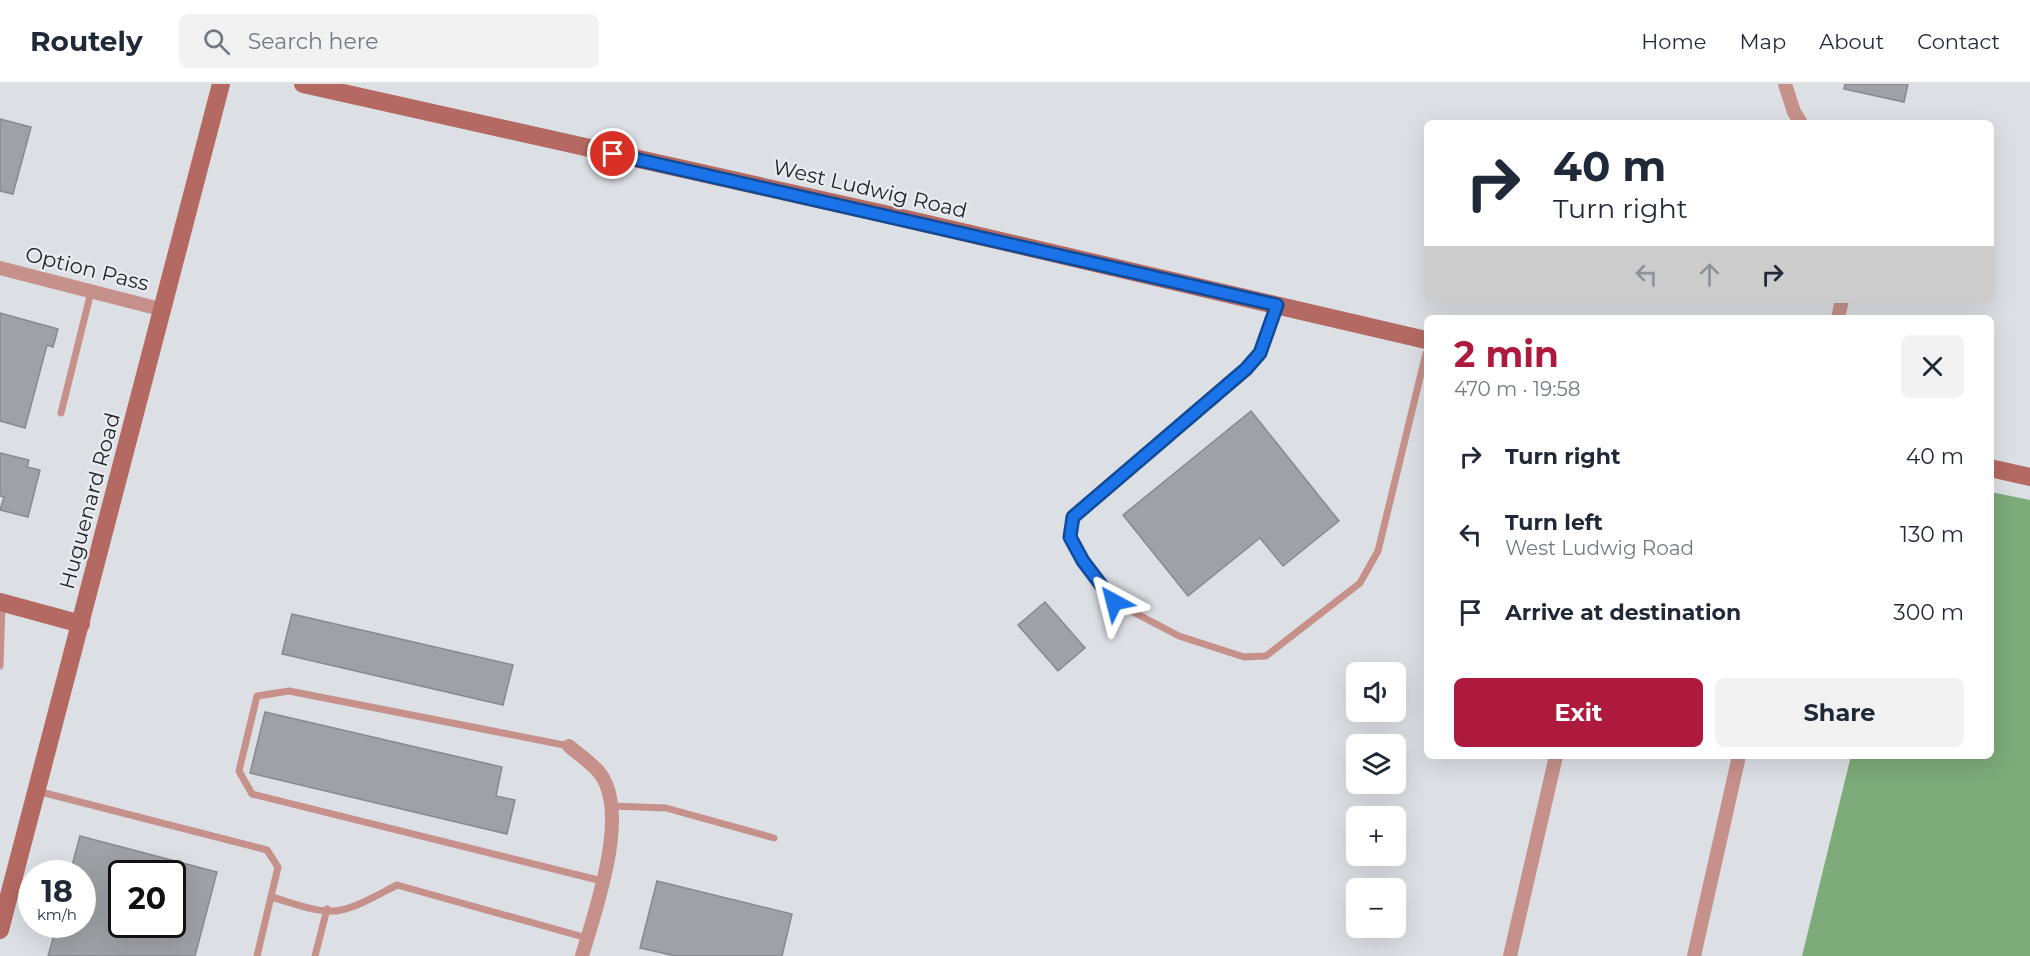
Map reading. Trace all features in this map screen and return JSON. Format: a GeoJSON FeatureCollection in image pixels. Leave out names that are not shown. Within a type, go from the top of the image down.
{"type":"FeatureCollection","features":[{"type":"Feature","properties":{"kind":"main road","name":"Huguenard Road"},"geometry":{"type":"LineString","coordinates":[[0,930],[164,310],[221,84]]}},
{"type":"Feature","properties":{"kind":"main road","name":"West Ludwig Road"},"geometry":{"type":"LineString","coordinates":[[303,84],[1424,340]]}},
{"type":"Feature","properties":{"kind":"main road"},"geometry":{"type":"LineString","coordinates":[[1994,469],[2030,477]]}},
{"type":"Feature","properties":{"kind":"main road"},"geometry":{"type":"LineString","coordinates":[[1,602],[81,624]]}},
{"type":"Feature","properties":{"kind":"street"},"geometry":{"type":"LineString","coordinates":[[1785,84],[1794,112],[1799,120]]}},
{"type":"Feature","properties":{"kind":"street","name":"Option Pass"},"geometry":{"type":"LineString","coordinates":[[0,268],[164,310]]}},
{"type":"Feature","properties":{"kind":"street"},"geometry":{"type":"LineString","coordinates":[[569,746],[599,771],[611,806],[611,845],[582,956]]}},
{"type":"Feature","properties":{"kind":"street"},"geometry":{"type":"LineString","coordinates":[[1510,956],[1555,759]]}},
{"type":"Feature","properties":{"kind":"street"},"geometry":{"type":"LineString","coordinates":[[1694,956],[1738,759]]}},
{"type":"Feature","properties":{"kind":"lane"},"geometry":{"type":"LineString","coordinates":[[61,413],[90,292]]}},
{"type":"Feature","properties":{"kind":"lane"},"geometry":{"type":"LineString","coordinates":[[1277,305],[1260,353],[1246,369],[1073,517],[1070,537],[1083,561],[1114,602],[1179,636],[1244,657],[1266,656],[1360,583],[1378,551],[1424,361]]}},
{"type":"Feature","properties":{"kind":"lane"},"geometry":{"type":"LineString","coordinates":[[0,666],[1,602]]}},
{"type":"Feature","properties":{"kind":"lane"},"geometry":{"type":"LineString","coordinates":[[569,746],[288,691],[257,696],[239,771],[252,794],[602,881]]}},
{"type":"Feature","properties":{"kind":"lane"},"geometry":{"type":"LineString","coordinates":[[37,791],[267,850],[279,867],[257,956]]}},
{"type":"Feature","properties":{"kind":"lane"},"geometry":{"type":"LineString","coordinates":[[611,806],[666,808],[774,838]]}},
{"type":"Feature","properties":{"kind":"lane"},"geometry":{"type":"LineString","coordinates":[[271,897],[339,911],[397,885],[587,939]]}},
{"type":"Feature","properties":{"kind":"lane"},"geometry":{"type":"LineString","coordinates":[[315,956],[327,909]]}},
{"type":"Feature","properties":{"kind":"green space"},"geometry":{"type":"Polygon","coordinates":[[[1994,493],[2030,500],[2030,956],[1802,956],[1850,759],[1994,759],[1994,493]]]}},
{"type":"Feature","properties":{"kind":"building"},"geometry":{"type":"Polygon","coordinates":[[[1845,84],[1908,84],[1904,102],[1844,89],[1845,84]]]}},
{"type":"Feature","properties":{"kind":"building"},"geometry":{"type":"Polygon","coordinates":[[[0,119],[31,127],[13,194],[0,191],[0,119]]]}},
{"type":"Feature","properties":{"kind":"building"},"geometry":{"type":"Polygon","coordinates":[[[0,313],[58,329],[53,347],[47,345],[25,428],[0,421],[0,313]]]}},
{"type":"Feature","properties":{"kind":"building"},"geometry":{"type":"Polygon","coordinates":[[[1251,411],[1339,521],[1283,566],[1260,538],[1188,596],[1123,515],[1251,411]]]}},
{"type":"Feature","properties":{"kind":"building"},"geometry":{"type":"Polygon","coordinates":[[[0,453],[29,460],[27,467],[40,470],[28,517],[0,510],[4,497],[0,496],[0,453]]]}},
{"type":"Feature","properties":{"kind":"building"},"geometry":{"type":"Polygon","coordinates":[[[1045,602],[1085,648],[1058,671],[1018,625],[1045,602]]]}},
{"type":"Feature","properties":{"kind":"building"},"geometry":{"type":"Polygon","coordinates":[[[292,614],[513,665],[503,705],[282,654],[292,614]]]}},
{"type":"Feature","properties":{"kind":"building"},"geometry":{"type":"Polygon","coordinates":[[[265,712],[502,767],[496,796],[515,800],[507,834],[250,773],[265,712]]]}},
{"type":"Feature","properties":{"kind":"building"},"geometry":{"type":"Polygon","coordinates":[[[80,836],[171,860],[108,860],[108,938],[186,938],[186,864],[217,872],[195,956],[48,956],[53,938],[96,938],[96,860],[74,860],[80,836]]]}},
{"type":"Feature","properties":{"kind":"building"},"geometry":{"type":"Polygon","coordinates":[[[657,881],[792,914],[782,956],[675,956],[640,948],[657,881]]]}},
{"type":"Feature","properties":{"kind":"route"},"geometry":{"type":"LineString","coordinates":[[613,154],[1277,305],[1260,353],[1246,369],[1073,517],[1070,537],[1083,561],[1114,602]]}}]}
